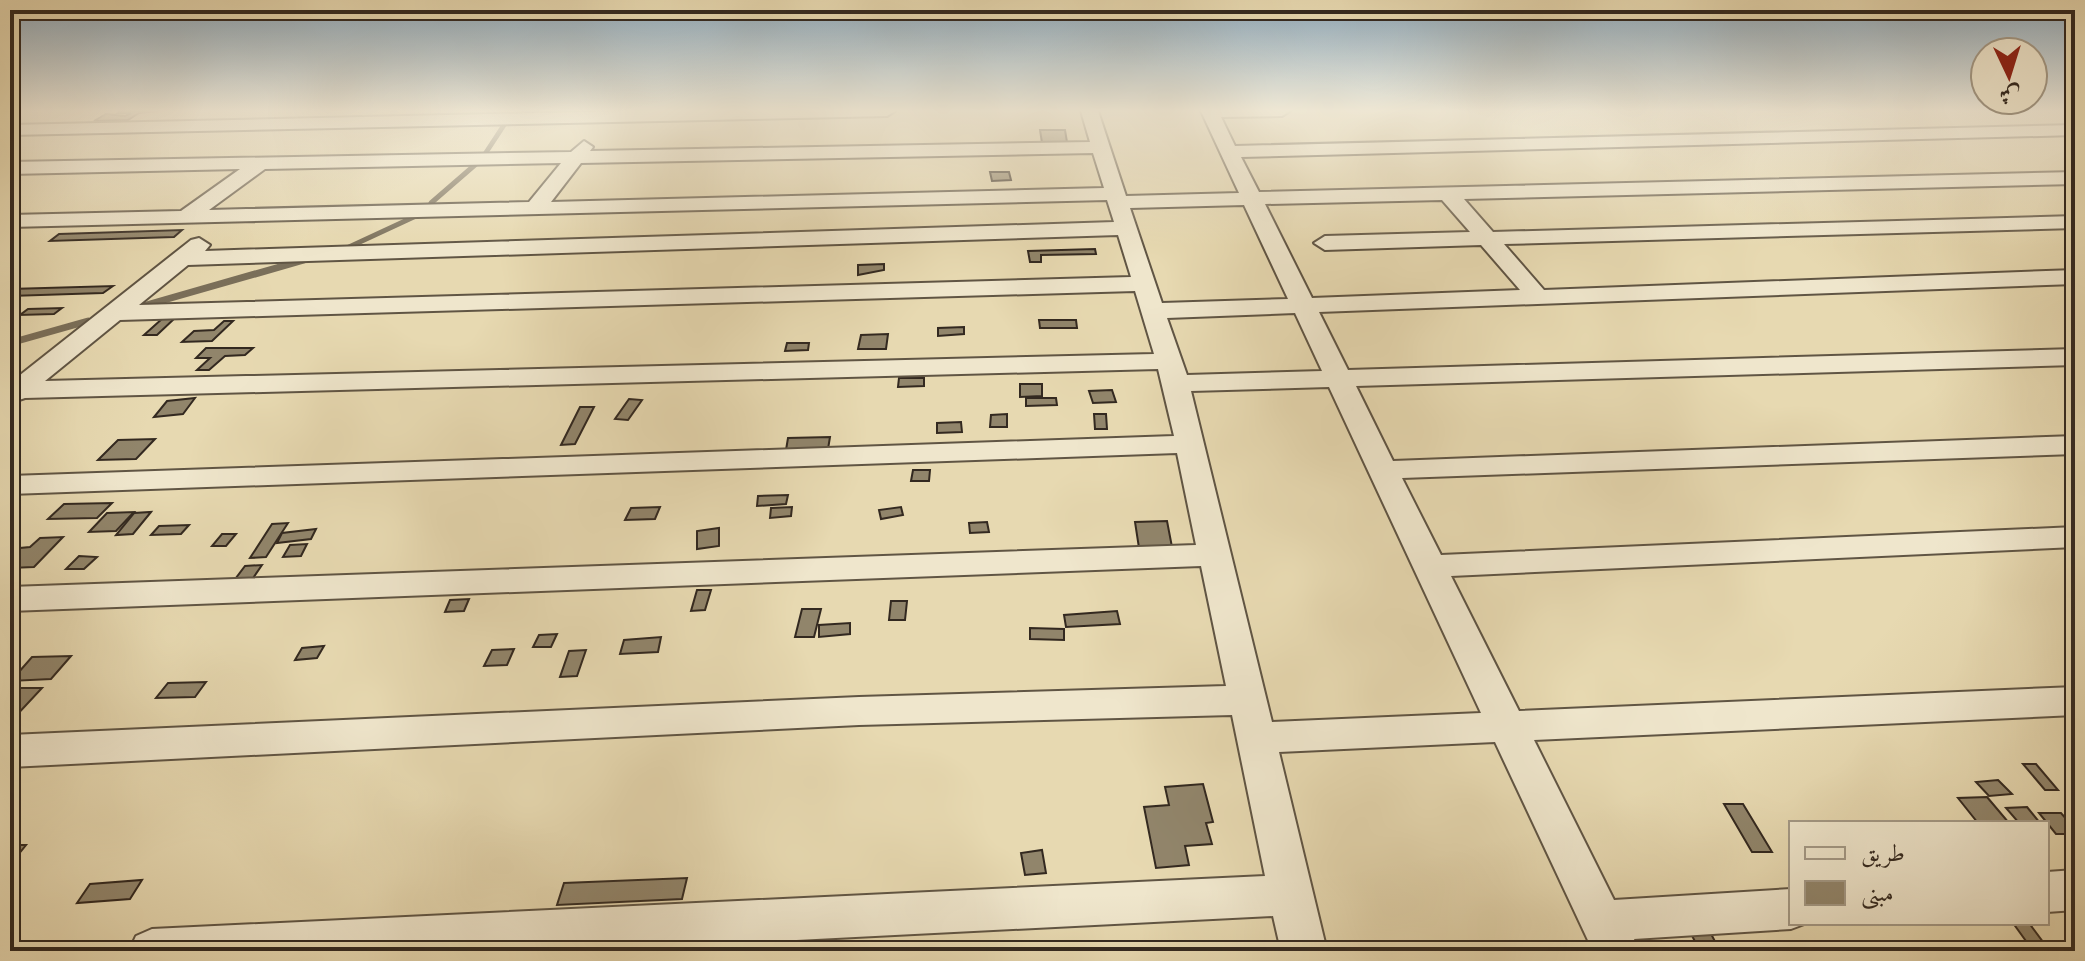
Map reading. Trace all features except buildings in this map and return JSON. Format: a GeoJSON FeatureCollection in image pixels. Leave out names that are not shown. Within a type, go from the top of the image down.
{"type":"FeatureCollection","features":[{"type":"Feature","properties":{"kind":"street"},"geometry":{"type":"LineString","coordinates":[[10,168],[590,156]]}},
{"type":"Feature","properties":{"kind":"street"},"geometry":{"type":"LineString","coordinates":[[1103,156],[1173,372],[1304,951]]}},
{"type":"Feature","properties":{"kind":"street"},"geometry":{"type":"LineString","coordinates":[[1231,156],[1609,936],[1789,909]]}},
{"type":"Feature","properties":{"kind":"street"},"geometry":{"type":"LineString","coordinates":[[535,208],[577,157]]}},
{"type":"Feature","properties":{"kind":"street"},"geometry":{"type":"LineString","coordinates":[[187,216],[261,163]]}},
{"type":"Feature","properties":{"kind":"street"},"geometry":{"type":"LineString","coordinates":[[184,258],[1252,199],[2075,178]]}},
{"type":"Feature","properties":{"kind":"street"},"geometry":{"type":"LineString","coordinates":[[1448,194],[1540,299]]}},
{"type":"Feature","properties":{"kind":"street"},"geometry":{"type":"LineString","coordinates":[[10,221],[535,208],[1121,208]]}},
{"type":"Feature","properties":{"kind":"street"},"geometry":{"type":"LineString","coordinates":[[14,393],[236,214]]}},
{"type":"Feature","properties":{"kind":"street"},"geometry":{"type":"LineString","coordinates":[[1325,243],[2075,222]]}},
{"type":"Feature","properties":{"kind":"street"},"geometry":{"type":"LineString","coordinates":[[113,313],[1150,298],[1305,307],[2075,277]]}},
{"type":"Feature","properties":{"kind":"street"},"geometry":{"type":"LineString","coordinates":[[14,393],[1173,372],[1340,378],[2075,357]]}},
{"type":"Feature","properties":{"kind":"street"},"geometry":{"type":"LineString","coordinates":[[10,485],[1190,444]]}},
{"type":"Feature","properties":{"kind":"street"},"geometry":{"type":"LineString","coordinates":[[1384,470],[2075,445]]}},
{"type":"Feature","properties":{"kind":"street"},"geometry":{"type":"LineString","coordinates":[[1430,566],[2075,537]]}},
{"type":"Feature","properties":{"kind":"street"},"geometry":{"type":"LineString","coordinates":[[10,599],[1214,555]]}},
{"type":"Feature","properties":{"kind":"street"},"geometry":{"type":"LineString","coordinates":[[10,751],[859,711],[1247,700]]}},
{"type":"Feature","properties":{"kind":"street"},"geometry":{"type":"LineString","coordinates":[[1255,738],[2075,701]]}},
{"type":"Feature","properties":{"kind":"street"},"geometry":{"type":"LineString","coordinates":[[2049,892],[2075,890]]}},
{"type":"Feature","properties":{"kind":"street"},"geometry":{"type":"LineString","coordinates":[[152,951],[647,939],[1290,895]]}},
{"type":"Feature","properties":{"kind":"waterway"},"geometry":{"type":"LineString","coordinates":[[431,203],[476,164]]}},
{"type":"Feature","properties":{"kind":"waterway"},"geometry":{"type":"LineString","coordinates":[[349,247],[418,215]]}},
{"type":"Feature","properties":{"kind":"waterway"},"geometry":{"type":"LineString","coordinates":[[136,308],[304,260]]}},
{"type":"Feature","properties":{"kind":"waterway"},"geometry":{"type":"LineString","coordinates":[[10,343],[88,321]]}}]}
